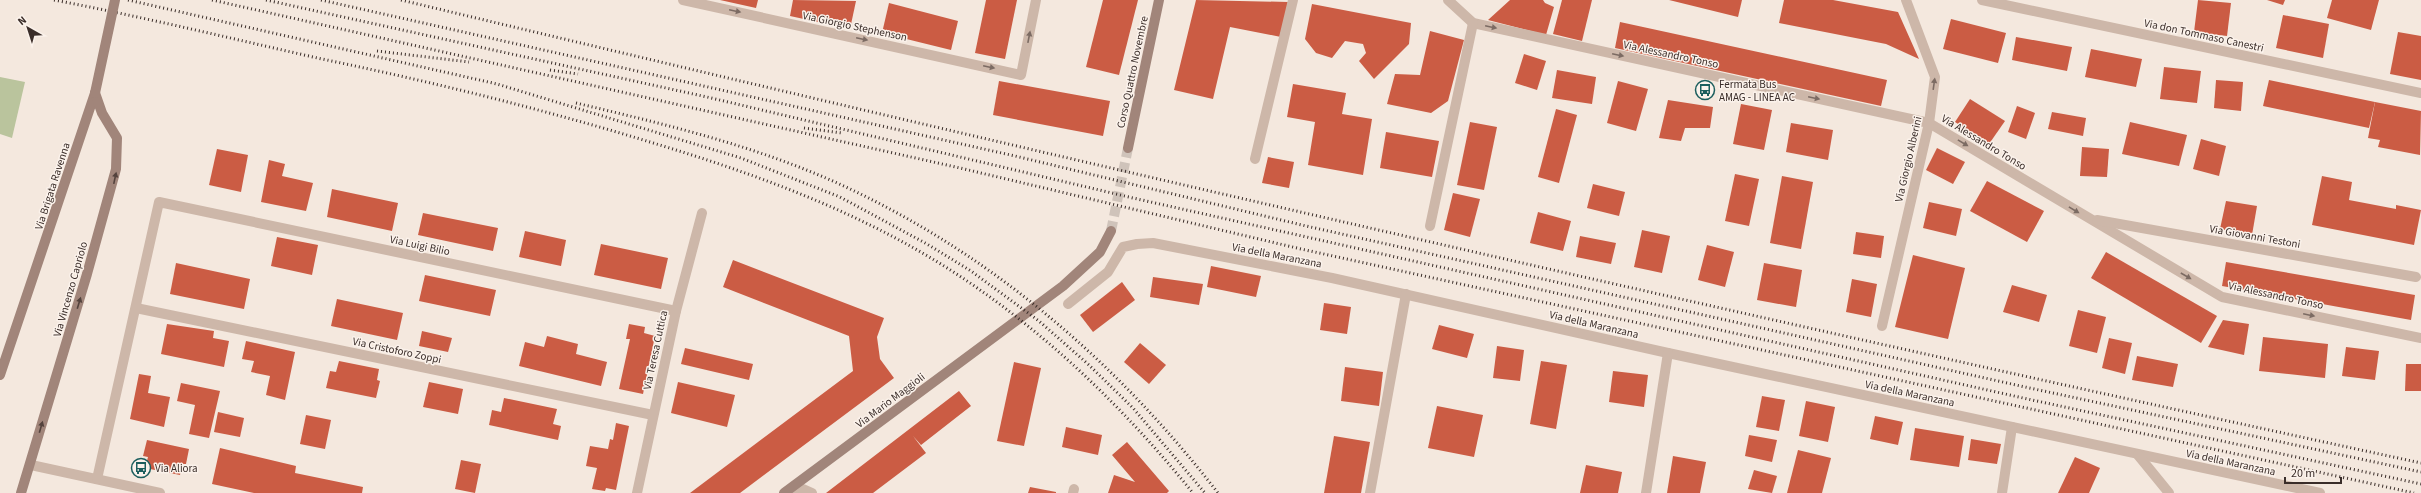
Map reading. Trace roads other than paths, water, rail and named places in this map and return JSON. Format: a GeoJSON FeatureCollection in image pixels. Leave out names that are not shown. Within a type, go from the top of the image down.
{"type":"FeatureCollection","features":[{"type":"Feature","properties":{"kind":"street","name":"Via Brigata Ravenna"},"geometry":{"type":"LineString","coordinates":[[0,375],[95,93],[115,0]]}},
{"type":"Feature","properties":{"kind":"street","name":"Via Giorgio Stephenson"},"geometry":{"type":"LineString","coordinates":[[683,0],[1021,75],[1036,0]]}},
{"type":"Feature","properties":{"kind":"street","name":"Corso Quattro Novembre"},"geometry":{"type":"LineString","coordinates":[[1128,148],[1159,0]]}},
{"type":"Feature","properties":{"kind":"street"},"geometry":{"type":"LineString","coordinates":[[1255,159],[1293,0]]}},
{"type":"Feature","properties":{"kind":"street"},"geometry":{"type":"LineString","coordinates":[[1430,226],[1473,23],[1448,0]]}},
{"type":"Feature","properties":{"kind":"street","name":"Via Giorgio Alberini"},"geometry":{"type":"LineString","coordinates":[[1882,326],[1929,123],[1935,77],[1906,0]]}},
{"type":"Feature","properties":{"kind":"street","name":"Via don Tommaso Canestri"},"geometry":{"type":"LineString","coordinates":[[1982,0],[2421,93]]}},
{"type":"Feature","properties":{"kind":"street","name":"Via Alessandro Tonso"},"geometry":{"type":"LineString","coordinates":[[1473,23],[1929,123],[2222,297],[2421,338]]}},
{"type":"Feature","properties":{"kind":"street","name":"Via Vincenzo Capriolo"},"geometry":{"type":"LineString","coordinates":[[21,493],[31,465],[116,170],[117,138],[102,113],[95,93]]}},
{"type":"Feature","properties":{"kind":"street","name":"Via Luigi Bilio"},"geometry":{"type":"LineString","coordinates":[[136,308],[159,202],[676,311]]}},
{"type":"Feature","properties":{"kind":"street","name":"Via Teresa Cuttica"},"geometry":{"type":"LineString","coordinates":[[637,493],[676,311],[702,213]]}},
{"type":"Feature","properties":{"kind":"street","name":"Via Giovanni Testoni"},"geometry":{"type":"LineString","coordinates":[[2090,219],[2416,277]]}},
{"type":"Feature","properties":{"kind":"street","name":"Via Mario Maggioli"},"geometry":{"type":"LineString","coordinates":[[784,493],[1084,269],[1100,252],[1111,231]]}},
{"type":"Feature","properties":{"kind":"street","name":"Via della Maranzana"},"geometry":{"type":"LineString","coordinates":[[1068,304],[1108,272],[1123,247],[1153,243],[1406,294],[1668,353],[2320,493]]}},
{"type":"Feature","properties":{"kind":"street"},"geometry":{"type":"LineString","coordinates":[[1370,493],[1406,294]]}},
{"type":"Feature","properties":{"kind":"street"},"geometry":{"type":"LineString","coordinates":[[97,479],[136,308]]}},
{"type":"Feature","properties":{"kind":"street","name":"Via Cristoforo Zoppi"},"geometry":{"type":"LineString","coordinates":[[136,308],[653,415]]}},
{"type":"Feature","properties":{"kind":"street"},"geometry":{"type":"LineString","coordinates":[[1646,493],[1668,353]]}},
{"type":"Feature","properties":{"kind":"street"},"geometry":{"type":"LineString","coordinates":[[2002,493],[2012,427]]}},
{"type":"Feature","properties":{"kind":"street"},"geometry":{"type":"LineString","coordinates":[[2138,455],[2169,493]]}},
{"type":"Feature","properties":{"kind":"street"},"geometry":{"type":"LineString","coordinates":[[31,465],[97,479],[134,490],[160,493]]}},
{"type":"Feature","properties":{"kind":"street"},"geometry":{"type":"LineString","coordinates":[[791,493],[803,489],[812,493]]}},
{"type":"Feature","properties":{"kind":"tunnel"},"geometry":{"type":"LineString","coordinates":[[1111,231],[1128,148]]}},
{"type":"Feature","properties":{"kind":"railway"},"geometry":{"type":"LineString","coordinates":[[54,0],[405,77],[528,107],[690,154],[729,167],[768,181],[845,213],[883,231],[955,273],[989,296],[1021,321],[1053,347],[1112,402],[1140,431],[1193,493]]}},
{"type":"Feature","properties":{"kind":"railway"},"geometry":{"type":"LineString","coordinates":[[128,0],[497,84],[741,158],[840,197],[927,244],[971,271],[1039,321],[1089,365],[1133,408],[1205,493]]}},
{"type":"Feature","properties":{"kind":"railway"},"geometry":{"type":"LineString","coordinates":[[212,0],[960,168],[1301,249],[2414,493]]}},
{"type":"Feature","properties":{"kind":"railway"},"geometry":{"type":"LineString","coordinates":[[266,0],[707,97],[1133,198],[2023,398],[2421,484]]}},
{"type":"Feature","properties":{"kind":"railway"},"geometry":{"type":"LineString","coordinates":[[321,0],[1015,156],[1306,226],[2025,387],[2421,472]]}},
{"type":"Feature","properties":{"kind":"railway"},"geometry":{"type":"LineString","coordinates":[[401,0],[1157,179],[1662,295],[2421,463]]}},
{"type":"Feature","properties":{"kind":"railway"},"geometry":{"type":"LineString","coordinates":[[377,51],[469,62]]}},
{"type":"Feature","properties":{"kind":"railway"},"geometry":{"type":"LineString","coordinates":[[550,70],[578,74]]}},
{"type":"Feature","properties":{"kind":"railway"},"geometry":{"type":"LineString","coordinates":[[576,103],[707,136],[772,157],[835,182],[891,210],[945,241],[997,276],[1046,314],[1092,355],[1137,398],[1179,445],[1218,493]]}},
{"type":"Feature","properties":{"kind":"railway"},"geometry":{"type":"LineString","coordinates":[[804,128],[842,133]]}},
{"type":"Feature","properties":{"kind":"place","name":"Fermata Bus AMAG - LINEA AC"},"geometry":{"type":"Point","coordinates":[1705,90]}},
{"type":"Feature","properties":{"kind":"place","name":"Via Aliora"},"geometry":{"type":"Point","coordinates":[141,468]}}]}
